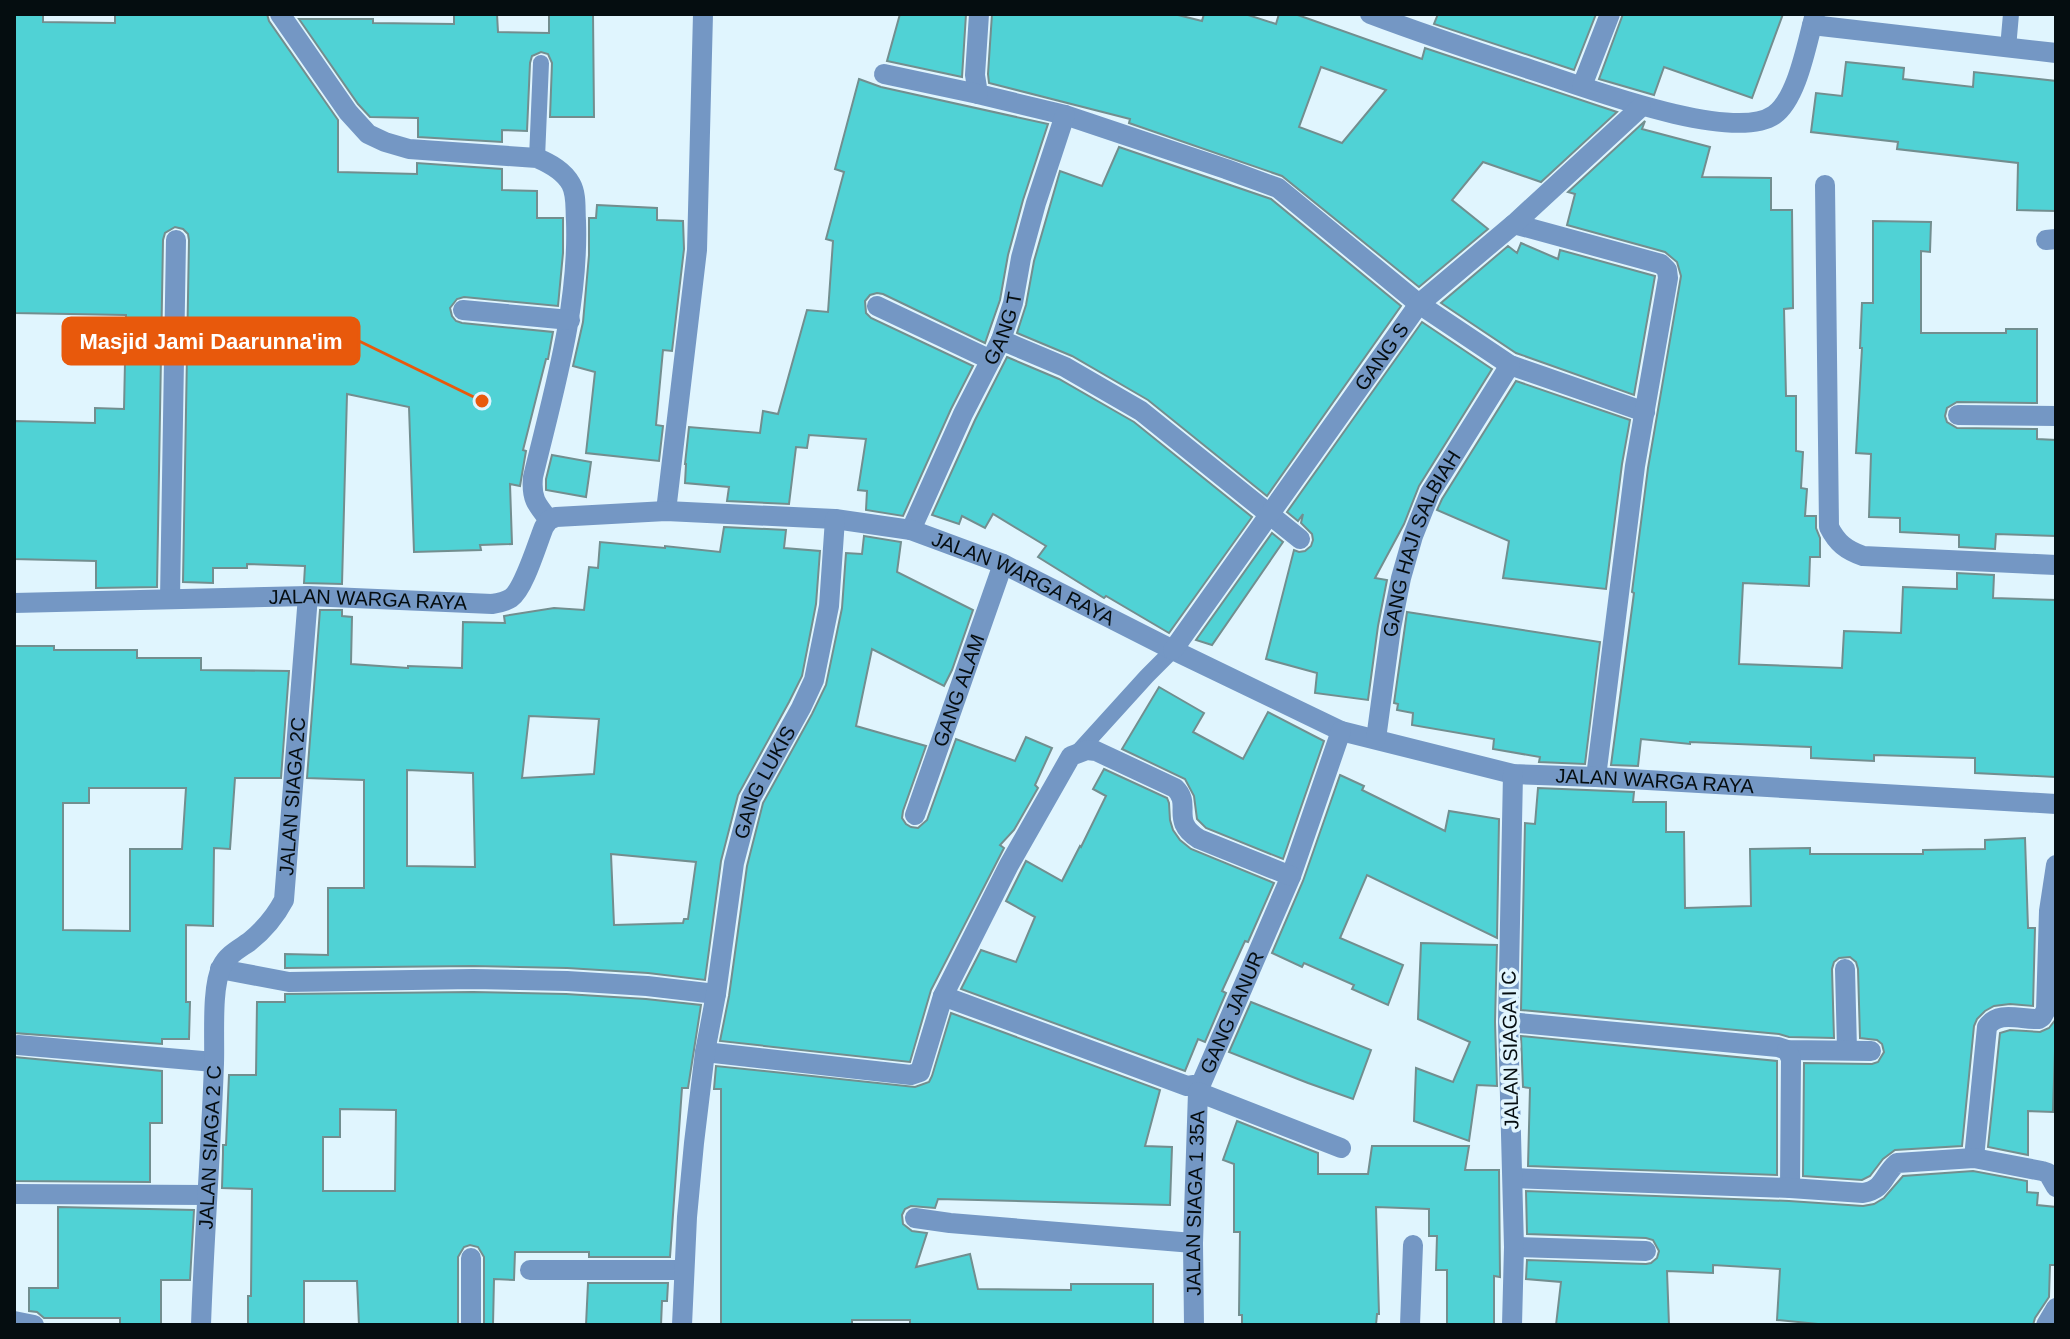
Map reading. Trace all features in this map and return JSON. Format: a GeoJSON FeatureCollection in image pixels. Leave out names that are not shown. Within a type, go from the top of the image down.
{"type":"FeatureCollection","features":[{"type":"Feature","properties":{"kind":"street"},"geometry":{"type":"LineString","coordinates":[[280,14],[348,112],[368,134],[409,149],[537,158],[553,165],[571,183],[575,194],[576,245],[570,320],[532,491],[536,505],[549,520]]}},
{"type":"Feature","properties":{"kind":"street"},"geometry":{"type":"LineString","coordinates":[[666,511],[697,250],[703,14]]}},
{"type":"Feature","properties":{"kind":"street"},"geometry":{"type":"LineString","coordinates":[[978,94],[975,75],[979,14]]}},
{"type":"Feature","properties":{"kind":"street"},"geometry":{"type":"LineString","coordinates":[[1370,14],[1419,23],[1641,107],[1733,123],[1773,116],[1785,104],[1796,81],[1814,20],[2056,53]]}},
{"type":"Feature","properties":{"kind":"street"},"geometry":{"type":"LineString","coordinates":[[1582,86],[1610,14]]}},
{"type":"Feature","properties":{"kind":"street"},"geometry":{"type":"LineString","coordinates":[[884,74],[1065,115],[1278,188],[1419,304],[1510,365],[1645,412]]}},
{"type":"Feature","properties":{"kind":"street","name":"GANG S"},"geometry":{"type":"LineString","coordinates":[[1173,650],[1419,304],[1514,224],[1641,107]]}},
{"type":"Feature","properties":{"kind":"street","name":"GANG T"},"geometry":{"type":"LineString","coordinates":[[911,530],[963,414],[1001,340],[1013,303],[1036,203],[1065,115]]}},
{"type":"Feature","properties":{"kind":"street"},"geometry":{"type":"LineString","coordinates":[[1825,185],[1829,527],[1834,538],[1842,547],[1863,556],[2056,565]]}},
{"type":"Feature","properties":{"kind":"street"},"geometry":{"type":"LineString","coordinates":[[1514,224],[1661,264],[1667,270],[1635,466],[1596,777]]}},
{"type":"Feature","properties":{"kind":"street"},"geometry":{"type":"LineString","coordinates":[[170,599],[176,240]]}},
{"type":"Feature","properties":{"kind":"street"},"geometry":{"type":"LineString","coordinates":[[877,306],[991,360]]}},
{"type":"Feature","properties":{"kind":"street"},"geometry":{"type":"LineString","coordinates":[[463,310],[570,320]]}},
{"type":"Feature","properties":{"kind":"street"},"geometry":{"type":"LineString","coordinates":[[1001,340],[1065,367],[1141,411],[1300,539]]}},
{"type":"Feature","properties":{"kind":"street","name":"GANG HAJI SALBIAH"},"geometry":{"type":"LineString","coordinates":[[1376,739],[1391,628],[1413,536],[1430,493],[1510,365]]}},
{"type":"Feature","properties":{"kind":"street"},"geometry":{"type":"LineString","coordinates":[[1958,415],[2056,416]]}},
{"type":"Feature","properties":{"kind":"street","name":"JALAN WARGA RAYA"},"geometry":{"type":"LineString","coordinates":[[14,603],[308,596],[492,604],[511,598],[519,590],[544,527],[556,517],[666,511],[835,519],[911,530],[1003,564],[1341,731],[1513,774],[2056,804]]}},
{"type":"Feature","properties":{"kind":"street","name":"GANG LUKIS"},"geometry":{"type":"LineString","coordinates":[[682,1325],[688,1202],[705,1052],[734,863],[751,798],[814,680],[829,606],[835,519]]}},
{"type":"Feature","properties":{"kind":"street","name":"GANG ALAM"},"geometry":{"type":"LineString","coordinates":[[915,815],[1003,564]]}},
{"type":"Feature","properties":{"kind":"street","name":"JALAN SIAGA 2C"},"geometry":{"type":"LineString","coordinates":[[220,969],[228,957],[276,916],[284,900],[308,596]]}},
{"type":"Feature","properties":{"kind":"street","name":"GANG JANUR"},"geometry":{"type":"LineString","coordinates":[[943,996],[1187,1086],[1201,1084],[1291,876],[1341,731]]}},
{"type":"Feature","properties":{"kind":"street"},"geometry":{"type":"LineString","coordinates":[[705,1052],[911,1075],[920,1072],[943,996],[1009,865],[1071,756],[1078,752],[1096,751],[1175,788],[1181,794],[1184,826],[1190,833],[1291,876]]}},
{"type":"Feature","properties":{"kind":"street","name":"JALAN SIAGA I C"},"geometry":{"type":"LineString","coordinates":[[1512,1325],[1514,1247],[1508,1022],[1513,774]]}},
{"type":"Feature","properties":{"kind":"street"},"geometry":{"type":"LineString","coordinates":[[1974,1158],[1987,1027],[1998,1017],[2039,1019],[2046,1010],[2049,911],[2056,865]]}},
{"type":"Feature","properties":{"kind":"street"},"geometry":{"type":"LineString","coordinates":[[220,969],[289,982],[567,981],[716,994]]}},
{"type":"Feature","properties":{"kind":"street","name":"JALAN SIAGA 2 C"},"geometry":{"type":"LineString","coordinates":[[201,1325],[215,1001],[220,969]]}},
{"type":"Feature","properties":{"kind":"street"},"geometry":{"type":"LineString","coordinates":[[1845,969],[1847,1050]]}},
{"type":"Feature","properties":{"kind":"street"},"geometry":{"type":"LineString","coordinates":[[1508,1022],[1787,1050],[1871,1051]]}},
{"type":"Feature","properties":{"kind":"street"},"geometry":{"type":"LineString","coordinates":[[18,1045],[214,1062]]}},
{"type":"Feature","properties":{"kind":"street"},"geometry":{"type":"LineString","coordinates":[[1787,1050],[1791,1059],[1790,1188]]}},
{"type":"Feature","properties":{"kind":"street","name":"JALAN SIAGA 1 35A"},"geometry":{"type":"LineString","coordinates":[[1194,1325],[1193,1243],[1198,1092],[1341,1148]]}},
{"type":"Feature","properties":{"kind":"street"},"geometry":{"type":"LineString","coordinates":[[1513,1178],[1863,1193],[1880,1186],[1897,1163],[1974,1158],[2052,1180]]}},
{"type":"Feature","properties":{"kind":"street"},"geometry":{"type":"LineString","coordinates":[[14,1194],[207,1195]]}},
{"type":"Feature","properties":{"kind":"street"},"geometry":{"type":"LineString","coordinates":[[915,1218],[1193,1243]]}},
{"type":"Feature","properties":{"kind":"street"},"geometry":{"type":"LineString","coordinates":[[1410,1325],[1413,1245]]}},
{"type":"Feature","properties":{"kind":"street"},"geometry":{"type":"LineString","coordinates":[[1514,1247],[1646,1251]]}},
{"type":"Feature","properties":{"kind":"street"},"geometry":{"type":"LineString","coordinates":[[471,1258],[471,1325]]}},
{"type":"Feature","properties":{"kind":"street"},"geometry":{"type":"LineString","coordinates":[[530,1270],[683,1270]]}},
{"type":"Feature","properties":{"kind":"street"},"geometry":{"type":"LineString","coordinates":[[2046,1325],[2056,1308]]}},
{"type":"Feature","properties":{"kind":"street"},"geometry":{"type":"LineString","coordinates":[[14,1321],[34,1325]]}},
{"type":"Feature","properties":{"kind":"lane"},"geometry":{"type":"LineString","coordinates":[[2008,48],[2011,14]]}},
{"type":"Feature","properties":{"kind":"lane"},"geometry":{"type":"LineString","coordinates":[[537,158],[541,63]]}},
{"type":"Feature","properties":{"kind":"lane"},"geometry":{"type":"LineString","coordinates":[[1078,752],[1173,650]]}},
{"type":"Feature","properties":{"kind":"building"},"geometry":{"type":"Polygon","coordinates":[[[14,14],[43,14],[43,22],[115,23],[115,14],[267,14],[338,120],[338,172],[417,174],[417,163],[502,169],[502,190],[537,191],[537,218],[563,218],[558,306],[464,297],[457,299],[450,308],[456,321],[462,323],[553,332],[523,450],[526,451],[520,486],[510,484],[512,544],[480,545],[481,550],[414,552],[409,407],[347,394],[342,584],[304,583],[305,566],[247,564],[247,568],[213,568],[213,583],[183,582],[189,240],[183,229],[175,227],[165,233],[163,240],[157,587],[96,588],[96,561],[14,559],[14,421],[95,423],[95,408],[124,409],[126,315],[14,313],[14,14]]]}},
{"type":"Feature","properties":{"kind":"building"},"geometry":{"type":"Polygon","coordinates":[[[454,14],[497,14],[498,32],[549,33],[549,14],[593,14],[594,117],[550,117],[552,63],[548,54],[541,52],[532,56],[530,63],[527,131],[502,130],[502,142],[418,137],[418,118],[370,117],[299,19],[454,24],[454,14]]]}},
{"type":"Feature","properties":{"kind":"building"},"geometry":{"type":"Polygon","coordinates":[[[900,14],[966,14],[962,77],[887,61],[900,14]]]}},
{"type":"Feature","properties":{"kind":"building"},"geometry":{"type":"Polygon","coordinates":[[[992,14],[1174,14],[1202,21],[1204,14],[1245,14],[1276,24],[1279,14],[1295,14],[1422,59],[1425,48],[1617,112],[1541,182],[1483,162],[1452,200],[1488,229],[1419,287],[1282,176],[1129,123],[1130,119],[989,83],[992,14]],[[1321,67],[1299,127],[1342,143],[1386,90],[1321,67]]]}},
{"type":"Feature","properties":{"kind":"building"},"geometry":{"type":"Polygon","coordinates":[[[1438,14],[1596,14],[1574,70],[1434,24],[1438,14]]]}},
{"type":"Feature","properties":{"kind":"building"},"geometry":{"type":"Polygon","coordinates":[[[1623,14],[1783,14],[1752,98],[1664,67],[1654,95],[1599,79],[1623,14]]]}},
{"type":"Feature","properties":{"kind":"building"},"geometry":{"type":"Polygon","coordinates":[[[1846,62],[1904,68],[1903,79],[1973,87],[1974,72],[2056,81],[2056,211],[2017,210],[2018,163],[1897,149],[1898,142],[1811,132],[1816,93],[1842,96],[1846,62]]]}},
{"type":"Feature","properties":{"kind":"building"},"geometry":{"type":"Polygon","coordinates":[[[859,79],[881,87],[1048,124],[1008,255],[1000,300],[985,343],[883,294],[870,295],[865,301],[866,313],[871,318],[973,366],[903,516],[866,510],[867,491],[858,490],[866,439],[809,435],[807,448],[796,447],[789,504],[727,501],[729,487],[685,483],[689,427],[760,433],[763,411],[778,414],[807,310],[828,312],[833,241],[826,239],[844,172],[835,169],[859,79]]]}},
{"type":"Feature","properties":{"kind":"building"},"geometry":{"type":"Polygon","coordinates":[[[1645,121],[1642,129],[1710,147],[1702,177],[1771,178],[1771,210],[1792,210],[1793,308],[1784,309],[1786,396],[1796,396],[1796,451],[1803,452],[1801,488],[1807,489],[1805,516],[1816,516],[1820,557],[1810,557],[1809,586],[1743,583],[1739,664],[1842,668],[1844,631],[1901,633],[1903,587],[1957,589],[1957,573],[1994,575],[1993,598],[2056,600],[2055,777],[1975,773],[1975,758],[1874,755],[1874,761],[1811,758],[1811,747],[1690,744],[1641,739],[1638,766],[1611,765],[1648,468],[1681,276],[1677,262],[1665,252],[1567,225],[1575,194],[1568,192],[1645,121]]]}},
{"type":"Feature","properties":{"kind":"building"},"geometry":{"type":"Polygon","coordinates":[[[1119,147],[1271,199],[1401,306],[1267,496],[1148,400],[1072,356],[1017,333],[1060,171],[1102,186],[1119,147]]]}},
{"type":"Feature","properties":{"kind":"building"},"geometry":{"type":"Polygon","coordinates":[[[597,205],[657,208],[657,220],[683,221],[684,249],[672,351],[663,350],[656,425],[663,426],[659,461],[586,453],[595,372],[573,366],[583,322],[589,218],[596,218],[597,205]]]}},
{"type":"Feature","properties":{"kind":"building"},"geometry":{"type":"Polygon","coordinates":[[[1873,221],[1931,222],[1930,252],[1921,251],[1921,333],[2006,333],[2006,329],[2037,329],[2037,403],[1957,402],[1947,408],[1945,416],[1947,422],[1957,428],[2037,429],[2037,439],[2056,440],[2056,536],[1996,534],[1995,549],[1959,547],[1959,535],[1900,532],[1900,518],[1869,517],[1871,454],[1856,453],[1862,303],[1873,303],[1873,221]]]}},
{"type":"Feature","properties":{"kind":"building"},"geometry":{"type":"Polygon","coordinates":[[[1521,243],[1558,259],[1560,250],[1655,276],[1634,395],[1516,353],[1441,303],[1508,246],[1517,253],[1521,243]]]}},
{"type":"Feature","properties":{"kind":"building"},"geometry":{"type":"Polygon","coordinates":[[[1422,322],[1492,369],[1419,486],[1404,524],[1375,578],[1387,580],[1368,700],[1315,693],[1317,673],[1266,659],[1294,550],[1305,551],[1313,540],[1312,534],[1301,523],[1303,514],[1298,521],[1287,512],[1422,322]]]}},
{"type":"Feature","properties":{"kind":"building"},"geometry":{"type":"Polygon","coordinates":[[[1007,357],[1059,379],[1134,422],[1252,517],[1169,633],[1038,557],[1046,546],[993,514],[985,528],[962,516],[959,524],[932,515],[1007,357]]]}},
{"type":"Feature","properties":{"kind":"building"},"geometry":{"type":"Polygon","coordinates":[[[1516,381],[1630,420],[1606,589],[1503,578],[1509,541],[1437,510],[1516,381]]]}},
{"type":"Feature","properties":{"kind":"building"},"geometry":{"type":"Polygon","coordinates":[[[552,455],[591,462],[586,497],[546,490],[552,455]]]}},
{"type":"Feature","properties":{"kind":"building"},"geometry":{"type":"Polygon","coordinates":[[[724,527],[786,530],[784,548],[820,551],[816,604],[802,676],[738,795],[721,861],[705,980],[567,968],[285,968],[285,954],[328,955],[328,888],[364,888],[364,780],[307,778],[320,610],[342,610],[342,616],[352,617],[351,664],[462,668],[463,622],[505,623],[504,616],[554,608],[584,610],[589,567],[598,568],[600,542],[720,552],[724,527]],[[529,716],[522,778],[594,774],[599,719],[529,716]],[[407,770],[407,866],[475,867],[473,773],[407,770]],[[611,854],[614,925],[683,923],[684,919],[688,919],[696,862],[611,854]]]}},
{"type":"Feature","properties":{"kind":"building"},"geometry":{"type":"Polygon","coordinates":[[[1272,533],[1283,542],[1212,645],[1196,640],[1272,533]]]}},
{"type":"Feature","properties":{"kind":"building"},"geometry":{"type":"Polygon","coordinates":[[[864,536],[901,542],[897,572],[973,610],[944,686],[872,649],[856,726],[926,746],[903,811],[902,818],[906,824],[918,828],[927,820],[956,739],[1015,761],[1026,737],[1052,748],[1035,785],[1038,788],[1014,830],[1000,845],[1004,848],[931,990],[910,1062],[720,1041],[747,866],[763,803],[826,685],[842,608],[846,553],[862,554],[864,536]]]}},
{"type":"Feature","properties":{"kind":"building"},"geometry":{"type":"Polygon","coordinates":[[[1407,612],[1600,642],[1585,764],[1539,762],[1540,757],[1493,749],[1494,739],[1412,725],[1413,713],[1397,710],[1398,704],[1394,703],[1407,612]]]}},
{"type":"Feature","properties":{"kind":"building"},"geometry":{"type":"Polygon","coordinates":[[[14,646],[54,646],[54,650],[137,650],[137,658],[201,658],[201,670],[289,671],[281,778],[235,778],[230,849],[214,848],[213,926],[186,925],[189,1039],[162,1039],[162,1044],[14,1033],[14,646]],[[89,788],[89,803],[63,803],[63,930],[130,931],[130,849],[182,849],[186,788],[89,788]]]}},
{"type":"Feature","properties":{"kind":"building"},"geometry":{"type":"Polygon","coordinates":[[[1159,687],[1204,713],[1193,732],[1243,759],[1268,712],[1324,741],[1283,859],[1206,828],[1197,819],[1194,796],[1185,779],[1122,749],[1159,687]]]}},
{"type":"Feature","properties":{"kind":"building"},"geometry":{"type":"Polygon","coordinates":[[[1104,769],[1167,798],[1173,830],[1191,849],[1274,883],[1222,991],[1226,993],[1205,1042],[1198,1039],[1185,1071],[961,989],[981,950],[1016,962],[1035,917],[1006,901],[1026,861],[1062,881],[1106,796],[1093,789],[1104,769]]]}},
{"type":"Feature","properties":{"kind":"building"},"geometry":{"type":"Polygon","coordinates":[[[1340,775],[1364,786],[1362,790],[1445,831],[1449,811],[1499,819],[1497,938],[1367,875],[1340,938],[1403,965],[1388,1005],[1352,989],[1354,985],[1272,953],[1303,881],[1340,775]]]}},
{"type":"Feature","properties":{"kind":"building"},"geometry":{"type":"Polygon","coordinates":[[[1538,788],[1634,792],[1633,802],[1666,802],[1666,832],[1684,832],[1685,908],[1751,906],[1750,849],[1810,848],[1810,854],[1923,854],[1923,850],[1985,849],[1985,840],[2025,838],[2028,928],[2035,928],[2033,1006],[1994,1006],[1977,1019],[1962,1146],[1895,1150],[1883,1159],[1870,1176],[1862,1180],[1803,1176],[1804,1063],[1872,1064],[1878,1062],[1884,1052],[1877,1040],[1860,1038],[1858,969],[1850,957],[1839,958],[1832,969],[1834,1038],[1789,1037],[1521,1010],[1525,823],[1535,824],[1538,788]]]}},
{"type":"Feature","properties":{"kind":"building"},"geometry":{"type":"Polygon","coordinates":[[[1421,943],[1497,945],[1497,1086],[1477,1085],[1469,1141],[1414,1121],[1416,1068],[1453,1082],[1470,1042],[1418,1019],[1421,943]]]}},
{"type":"Feature","properties":{"kind":"building"},"geometry":{"type":"Polygon","coordinates":[[[285,994],[566,994],[701,1005],[688,1088],[682,1088],[670,1257],[589,1257],[589,1252],[515,1252],[514,1280],[494,1279],[493,1325],[484,1325],[484,1257],[478,1247],[470,1245],[464,1247],[458,1257],[458,1325],[359,1325],[357,1281],[304,1281],[304,1325],[248,1325],[252,1189],[222,1188],[229,1075],[256,1075],[257,1002],[285,1002],[285,994]],[[340,1109],[340,1137],[323,1137],[323,1191],[395,1191],[396,1110],[340,1109]]]}},
{"type":"Feature","properties":{"kind":"building"},"geometry":{"type":"Polygon","coordinates":[[[1251,1002],[1371,1050],[1353,1099],[1229,1052],[1251,1002]]]}},
{"type":"Feature","properties":{"kind":"building"},"geometry":{"type":"Polygon","coordinates":[[[951,1013],[1160,1090],[1145,1146],[1172,1147],[1170,1205],[938,1199],[935,1208],[911,1206],[902,1215],[903,1224],[912,1231],[927,1233],[916,1267],[970,1254],[978,1289],[1071,1290],[1071,1284],[1153,1284],[1153,1325],[910,1325],[910,1320],[852,1320],[852,1325],[721,1325],[721,1089],[714,1089],[716,1066],[915,1087],[929,1082],[932,1076],[951,1013]]]}},
{"type":"Feature","properties":{"kind":"building"},"geometry":{"type":"Polygon","coordinates":[[[2056,1019],[2053,1112],[2028,1111],[2028,1155],[1988,1147],[2000,1033],[2010,1030],[2040,1032],[2049,1028],[2056,1019]]]}},
{"type":"Feature","properties":{"kind":"building"},"geometry":{"type":"Polygon","coordinates":[[[1521,1036],[1777,1061],[1777,1175],[1528,1166],[1530,1088],[1523,1087],[1521,1036]]]}},
{"type":"Feature","properties":{"kind":"building"},"geometry":{"type":"Polygon","coordinates":[[[14,1057],[162,1071],[162,1123],[150,1123],[150,1182],[14,1181],[14,1057]]]}},
{"type":"Feature","properties":{"kind":"building"},"geometry":{"type":"Polygon","coordinates":[[[1237,1121],[1318,1153],[1318,1174],[1368,1174],[1372,1146],[1469,1146],[1465,1170],[1499,1170],[1500,1277],[1494,1276],[1494,1325],[1447,1325],[1447,1270],[1436,1270],[1437,1236],[1429,1236],[1429,1209],[1376,1207],[1379,1314],[1376,1325],[1242,1325],[1242,1315],[1239,1315],[1240,1232],[1234,1232],[1234,1164],[1223,1160],[1237,1121]]]}},
{"type":"Feature","properties":{"kind":"building"},"geometry":{"type":"Polygon","coordinates":[[[1973,1171],[2027,1181],[2027,1192],[2038,1193],[2037,1205],[2056,1207],[2056,1265],[2050,1265],[2049,1297],[2033,1325],[1828,1325],[1777,1320],[1780,1269],[1713,1265],[1713,1273],[1667,1271],[1669,1325],[1556,1325],[1561,1282],[1526,1279],[1527,1260],[1646,1264],[1657,1258],[1659,1251],[1653,1240],[1646,1238],[1527,1234],[1526,1191],[1863,1206],[1884,1198],[1903,1176],[1973,1171]]]}},
{"type":"Feature","properties":{"kind":"building"},"geometry":{"type":"Polygon","coordinates":[[[58,1207],[194,1210],[190,1280],[161,1280],[161,1325],[120,1325],[120,1318],[44,1318],[37,1312],[29,1311],[29,1288],[58,1288],[58,1207]]]}},
{"type":"Feature","properties":{"kind":"building"},"geometry":{"type":"Polygon","coordinates":[[[588,1283],[668,1283],[667,1301],[662,1301],[661,1325],[586,1325],[588,1283]]]}},
{"type":"Feature","properties":{"kind":"place","name":"Masjid Jami Daarunna'im"},"geometry":{"type":"Point","coordinates":[482,401]}}]}
